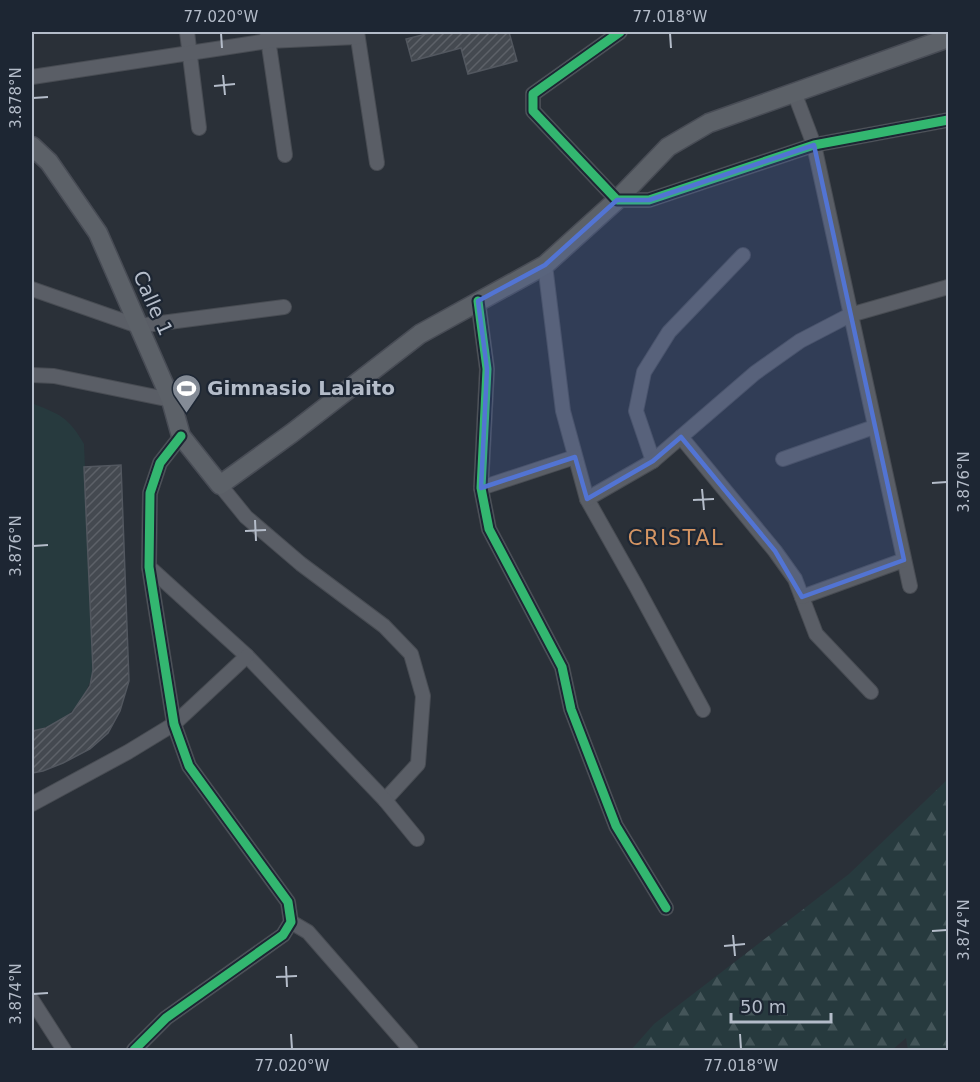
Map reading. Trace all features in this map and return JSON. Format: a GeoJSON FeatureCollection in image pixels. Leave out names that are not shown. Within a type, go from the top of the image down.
{"type":"FeatureCollection","features":[{"type":"Feature","properties":{"kind":"main road"},"geometry":{"type":"LineString","coordinates":[[220,485],[292,434],[420,334],[545,265],[617,200],[668,147],[709,123],[948,38]]}},
{"type":"Feature","properties":{"kind":"main road","name":"Calle 1"},"geometry":{"type":"LineString","coordinates":[[32,146],[49,162],[98,233],[171,400],[181,436],[220,485]]}},
{"type":"Feature","properties":{"kind":"street"},"geometry":{"type":"LineString","coordinates":[[187,32],[199,128]]}},
{"type":"Feature","properties":{"kind":"street"},"geometry":{"type":"LineString","coordinates":[[620,32],[533,94],[533,111],[617,200],[649,200],[814,145],[948,120]]}},
{"type":"Feature","properties":{"kind":"street"},"geometry":{"type":"LineString","coordinates":[[32,77],[189,54],[268,36],[357,34],[377,163]]}},
{"type":"Feature","properties":{"kind":"street"},"geometry":{"type":"LineString","coordinates":[[268,36],[285,155]]}},
{"type":"Feature","properties":{"kind":"street"},"geometry":{"type":"LineString","coordinates":[[794,92],[814,145],[910,586]]}},
{"type":"Feature","properties":{"kind":"street"},"geometry":{"type":"LineString","coordinates":[[653,462],[636,411],[644,372],[669,332],[743,255]]}},
{"type":"Feature","properties":{"kind":"street"},"geometry":{"type":"LineString","coordinates":[[545,265],[563,411],[587,499],[703,710]]}},
{"type":"Feature","properties":{"kind":"street"},"geometry":{"type":"LineString","coordinates":[[587,499],[653,462],[755,373],[800,341],[850,315],[948,287]]}},
{"type":"Feature","properties":{"kind":"street"},"geometry":{"type":"LineString","coordinates":[[32,289],[138,326],[284,308]]}},
{"type":"Feature","properties":{"kind":"street"},"geometry":{"type":"LineString","coordinates":[[478,301],[487,369],[481,488],[489,529],[562,667],[571,709],[616,826],[666,908]]}},
{"type":"Feature","properties":{"kind":"street"},"geometry":{"type":"LineString","coordinates":[[32,375],[54,376],[171,400]]}},
{"type":"Feature","properties":{"kind":"street"},"geometry":{"type":"LineString","coordinates":[[783,459],[874,427]]}},
{"type":"Feature","properties":{"kind":"street"},"geometry":{"type":"LineString","coordinates":[[134,1050],[166,1018],[283,935],[291,922],[288,902],[189,766],[174,724],[149,567],[150,493],[160,463],[181,436]]}},
{"type":"Feature","properties":{"kind":"street"},"geometry":{"type":"LineString","coordinates":[[681,437],[775,551],[795,579],[816,634],[871,692]]}},
{"type":"Feature","properties":{"kind":"street"},"geometry":{"type":"LineString","coordinates":[[481,488],[575,457]]}},
{"type":"Feature","properties":{"kind":"street"},"geometry":{"type":"LineString","coordinates":[[220,485],[246,518],[301,564],[384,626],[411,654],[423,696],[418,764],[385,800]]}},
{"type":"Feature","properties":{"kind":"street"},"geometry":{"type":"LineString","coordinates":[[802,597],[904,560]]}},
{"type":"Feature","properties":{"kind":"street"},"geometry":{"type":"LineString","coordinates":[[149,567],[247,656],[385,800],[417,839]]}},
{"type":"Feature","properties":{"kind":"street"},"geometry":{"type":"LineString","coordinates":[[32,804],[128,752],[174,724],[247,656]]}},
{"type":"Feature","properties":{"kind":"street"},"geometry":{"type":"LineString","coordinates":[[291,922],[308,932],[411,1050]]}},
{"type":"Feature","properties":{"kind":"street"},"geometry":{"type":"LineString","coordinates":[[32,1000],[64,1050]]}},
{"type":"Feature","properties":{"kind":"highlighted area"},"geometry":{"type":"Polygon","coordinates":[[[814,145],[904,560],[802,597],[775,551],[681,437],[653,461],[587,499],[575,457],[481,488],[487,369],[478,301],[545,265],[617,200],[649,200],[814,145]]]}},
{"type":"Feature","properties":{"kind":"green space"},"geometry":{"type":"Polygon","coordinates":[[[32,403],[63,418],[73,427],[84,444],[93,669],[86,692],[73,710],[55,723],[32,731],[32,403]]]}},
{"type":"Feature","properties":{"kind":"green space"},"geometry":{"type":"Polygon","coordinates":[[[948,779],[948,1050],[908,1050],[906,1038],[892,1050],[631,1050],[654,1024],[849,874],[948,779]]]}},
{"type":"Feature","properties":{"kind":"building"},"geometry":{"type":"Polygon","coordinates":[[[434,32],[509,32],[517,61],[468,74],[461,48],[412,61],[406,39],[434,32]]]}},
{"type":"Feature","properties":{"kind":"building"},"geometry":{"type":"Polygon","coordinates":[[[121,465],[129,681],[120,711],[108,733],[90,749],[63,763],[32,773],[32,731],[46,728],[72,713],[90,686],[93,670],[84,467],[121,465]]]}},
{"type":"Feature","properties":{"kind":"cycle path"},"geometry":{"type":"LineString","coordinates":[[620,32],[533,94],[533,111],[617,200],[649,200],[814,145],[948,120]]}},
{"type":"Feature","properties":{"kind":"cycle path"},"geometry":{"type":"LineString","coordinates":[[478,301],[487,369],[481,488],[489,529],[562,667],[571,709],[616,826],[666,908]]}},
{"type":"Feature","properties":{"kind":"cycle path"},"geometry":{"type":"LineString","coordinates":[[134,1050],[166,1018],[283,935],[291,922],[288,902],[189,766],[174,724],[149,567],[150,493],[160,463],[181,436]]}},
{"type":"Feature","properties":{"kind":"place","name":"Gimnasio Lalaito"},"geometry":{"type":"Point","coordinates":[186,414]}},
{"type":"Feature","properties":{"kind":"district","name":"CRISTAL"},"geometry":{"type":"Point","coordinates":[676,538]}}]}
